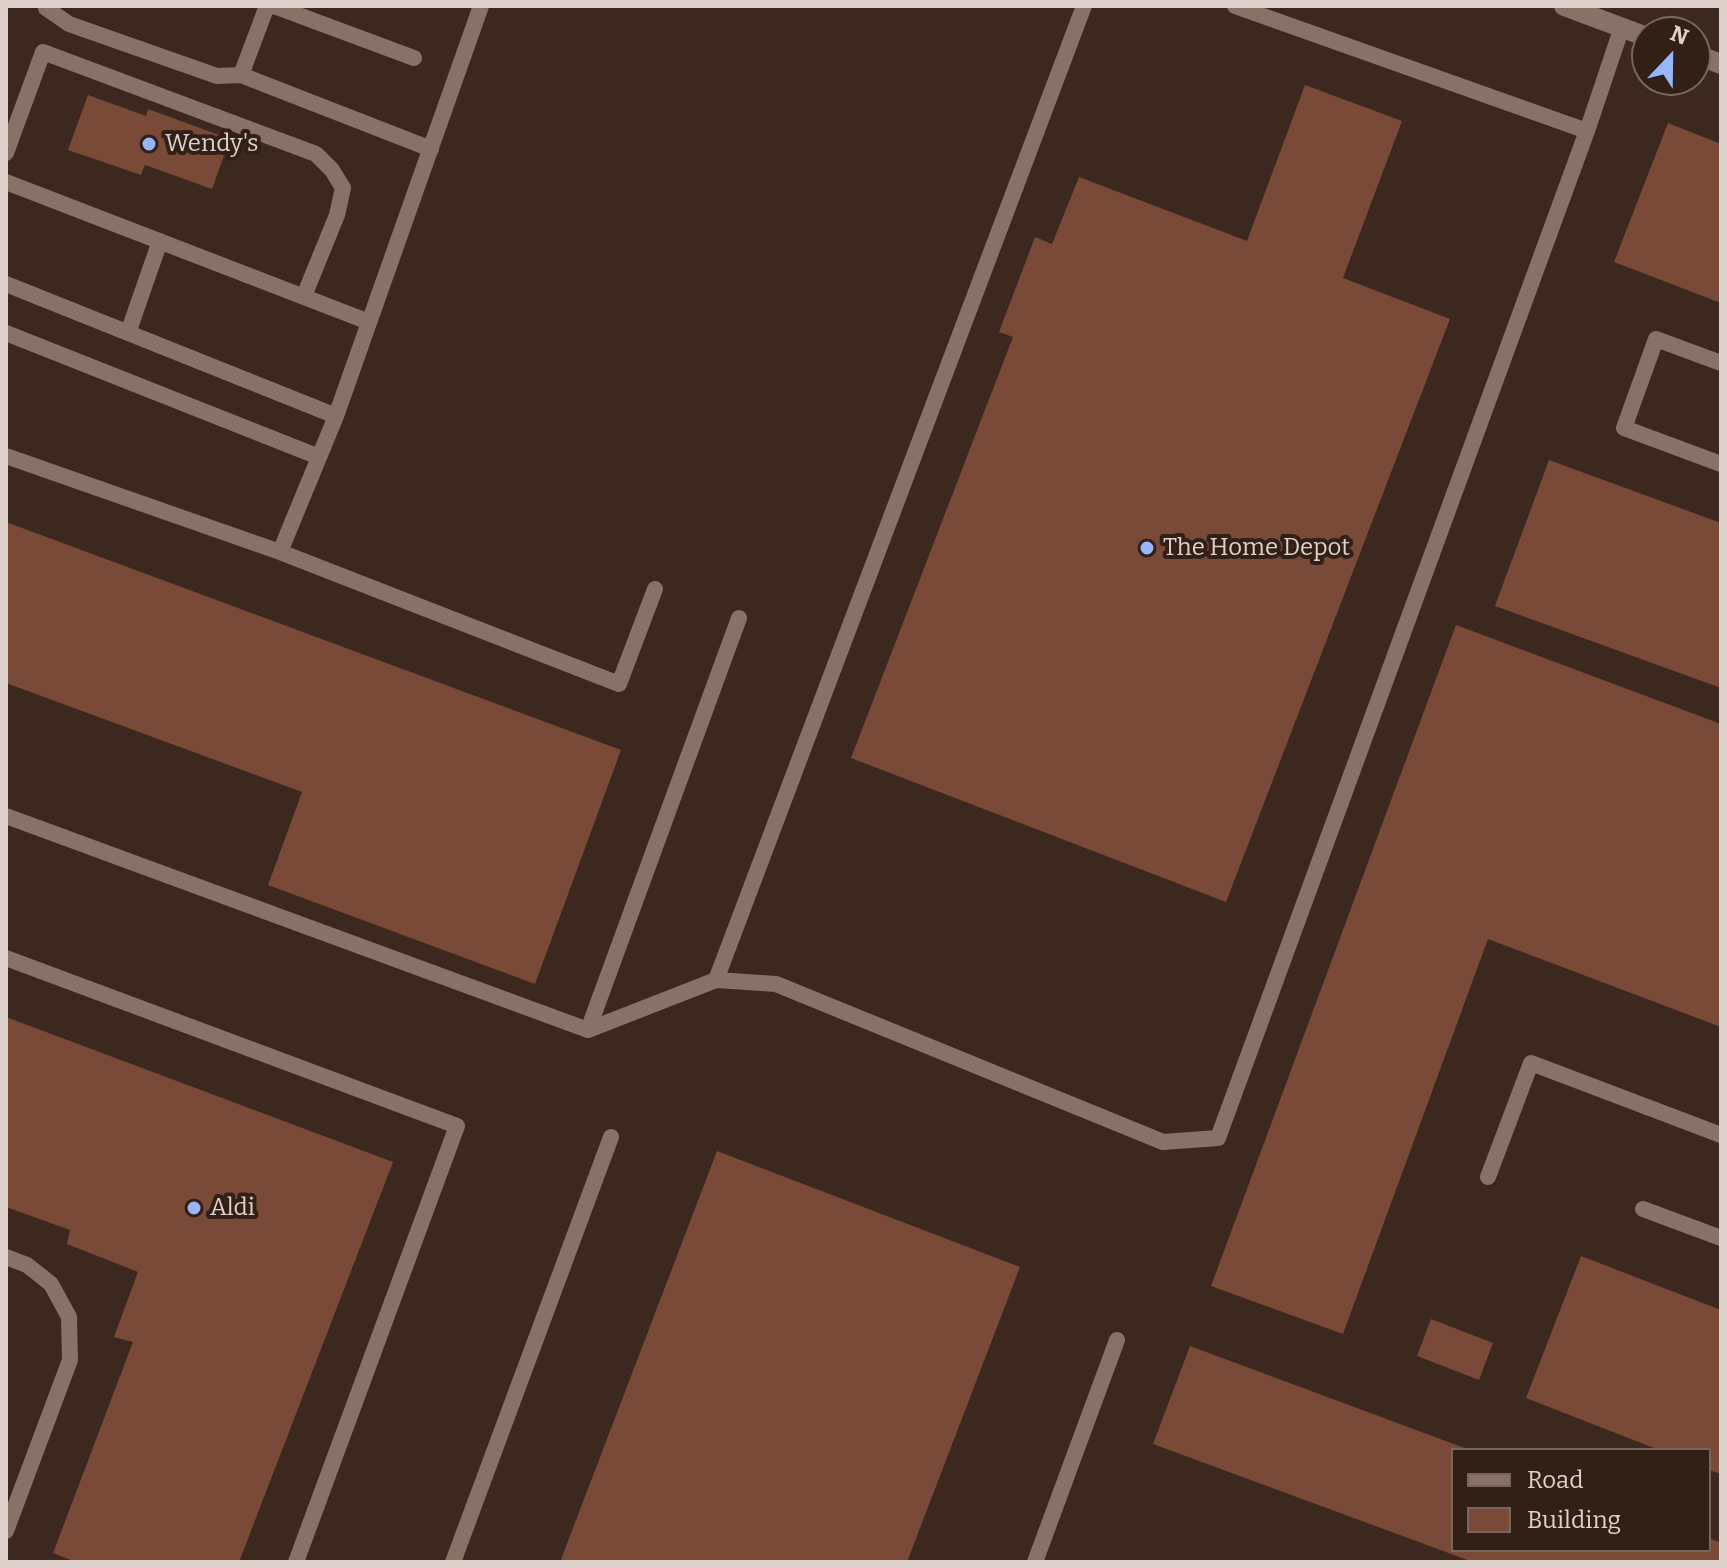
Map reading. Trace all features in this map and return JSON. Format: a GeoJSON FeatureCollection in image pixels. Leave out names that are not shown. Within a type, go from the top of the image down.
{"type":"FeatureCollection","features":[{"type":"Feature","properties":{"kind":"street"},"geometry":{"type":"LineString","coordinates":[[1564,6],[1631,31]]}},
{"type":"Feature","properties":{"kind":"lane"},"geometry":{"type":"LineString","coordinates":[[47,6],[69,24],[217,76],[241,75],[431,149]]}},
{"type":"Feature","properties":{"kind":"lane"},"geometry":{"type":"LineString","coordinates":[[241,75],[267,6]]}},
{"type":"Feature","properties":{"kind":"lane"},"geometry":{"type":"LineString","coordinates":[[274,6],[414,58]]}},
{"type":"Feature","properties":{"kind":"lane"},"geometry":{"type":"LineString","coordinates":[[280,552],[336,416],[481,6]]}},
{"type":"Feature","properties":{"kind":"lane"},"geometry":{"type":"LineString","coordinates":[[716,980],[1084,6]]}},
{"type":"Feature","properties":{"kind":"lane"},"geometry":{"type":"LineString","coordinates":[[1235,6],[1587,131]]}},
{"type":"Feature","properties":{"kind":"lane"},"geometry":{"type":"LineString","coordinates":[[6,816],[588,1030],[716,980],[776,984],[1163,1142],[1218,1138],[1587,131],[1622,27]]}},
{"type":"Feature","properties":{"kind":"lane"},"geometry":{"type":"LineString","coordinates":[[6,153],[43,52],[316,154],[332,170],[343,188],[337,215],[304,296]]}},
{"type":"Feature","properties":{"kind":"lane"},"geometry":{"type":"LineString","coordinates":[[6,182],[369,322]]}},
{"type":"Feature","properties":{"kind":"lane"},"geometry":{"type":"LineString","coordinates":[[128,333],[160,241]]}},
{"type":"Feature","properties":{"kind":"lane"},"geometry":{"type":"LineString","coordinates":[[6,284],[336,416]]}},
{"type":"Feature","properties":{"kind":"lane"},"geometry":{"type":"LineString","coordinates":[[6,333],[319,457]]}},
{"type":"Feature","properties":{"kind":"lane"},"geometry":{"type":"LineString","coordinates":[[1721,363],[1656,339],[1624,428],[1721,464]]}},
{"type":"Feature","properties":{"kind":"lane"},"geometry":{"type":"LineString","coordinates":[[6,456],[280,552],[619,684],[655,589]]}},
{"type":"Feature","properties":{"kind":"lane"},"geometry":{"type":"LineString","coordinates":[[588,1030],[739,618]]}},
{"type":"Feature","properties":{"kind":"lane"},"geometry":{"type":"LineString","coordinates":[[6,958],[457,1126],[296,1562]]}},
{"type":"Feature","properties":{"kind":"lane"},"geometry":{"type":"LineString","coordinates":[[1488,1177],[1531,1063],[1721,1135]]}},
{"type":"Feature","properties":{"kind":"lane"},"geometry":{"type":"LineString","coordinates":[[453,1562],[611,1137]]}},
{"type":"Feature","properties":{"kind":"lane"},"geometry":{"type":"LineString","coordinates":[[1643,1209],[1721,1238]]}},
{"type":"Feature","properties":{"kind":"lane"},"geometry":{"type":"LineString","coordinates":[[6,1257],[27,1265],[51,1284],[69,1317],[70,1360],[6,1531]]}},
{"type":"Feature","properties":{"kind":"lane"},"geometry":{"type":"LineString","coordinates":[[1035,1562],[1117,1340]]}},
{"type":"Feature","properties":{"kind":"building","name":"The Home Depot"},"geometry":{"type":"Polygon","coordinates":[[[1305,85],[1402,121],[1343,278],[1450,319],[1226,902],[851,758],[1013,337],[999,332],[1035,237],[1052,244],[1079,177],[1247,241],[1305,85]]]}},
{"type":"Feature","properties":{"kind":"building","name":"Wendy's"},"geometry":{"type":"Polygon","coordinates":[[[88,95],[146,116],[148,109],[230,139],[212,189],[145,165],[141,175],[68,150],[88,95]]]}},
{"type":"Feature","properties":{"kind":"building"},"geometry":{"type":"Polygon","coordinates":[[[1668,123],[1721,144],[1721,303],[1614,262],[1668,123]]]}},
{"type":"Feature","properties":{"kind":"building"},"geometry":{"type":"Polygon","coordinates":[[[1549,460],[1721,523],[1721,688],[1495,606],[1549,460]]]}},
{"type":"Feature","properties":{"kind":"building"},"geometry":{"type":"Polygon","coordinates":[[[6,522],[621,750],[535,984],[268,885],[302,792],[6,683],[6,522]]]}},
{"type":"Feature","properties":{"kind":"building"},"geometry":{"type":"Polygon","coordinates":[[[1456,625],[1721,724],[1721,1027],[1488,939],[1343,1334],[1211,1286],[1456,625]]]}},
{"type":"Feature","properties":{"kind":"building"},"geometry":{"type":"Polygon","coordinates":[[[6,1017],[393,1162],[239,1562],[76,1562],[53,1553],[133,1342],[114,1337],[138,1272],[67,1244],[70,1230],[6,1207],[6,1017]]]}},
{"type":"Feature","properties":{"kind":"building"},"geometry":{"type":"Polygon","coordinates":[[[717,1151],[1020,1267],[907,1562],[560,1562],[717,1151]]]}},
{"type":"Feature","properties":{"kind":"building"},"geometry":{"type":"Polygon","coordinates":[[[1581,1256],[1721,1310],[1721,1474],[1711,1471],[1711,1448],[1654,1448],[1526,1398],[1581,1256]]]}},
{"type":"Feature","properties":{"kind":"building"},"geometry":{"type":"Polygon","coordinates":[[[1431,1319],[1493,1343],[1479,1380],[1417,1356],[1431,1319]]]}},
{"type":"Feature","properties":{"kind":"building"},"geometry":{"type":"Polygon","coordinates":[[[1190,1346],[1465,1448],[1451,1448],[1451,1552],[1711,1552],[1711,1539],[1721,1543],[1721,1562],[1473,1562],[1153,1444],[1190,1346]]]}},
{"type":"Feature","properties":{"kind":"place","name":"Wendy's"},"geometry":{"type":"Point","coordinates":[149,144]}},
{"type":"Feature","properties":{"kind":"place","name":"The Home Depot"},"geometry":{"type":"Point","coordinates":[1147,548]}},
{"type":"Feature","properties":{"kind":"place","name":"Aldi"},"geometry":{"type":"Point","coordinates":[194,1208]}}]}
